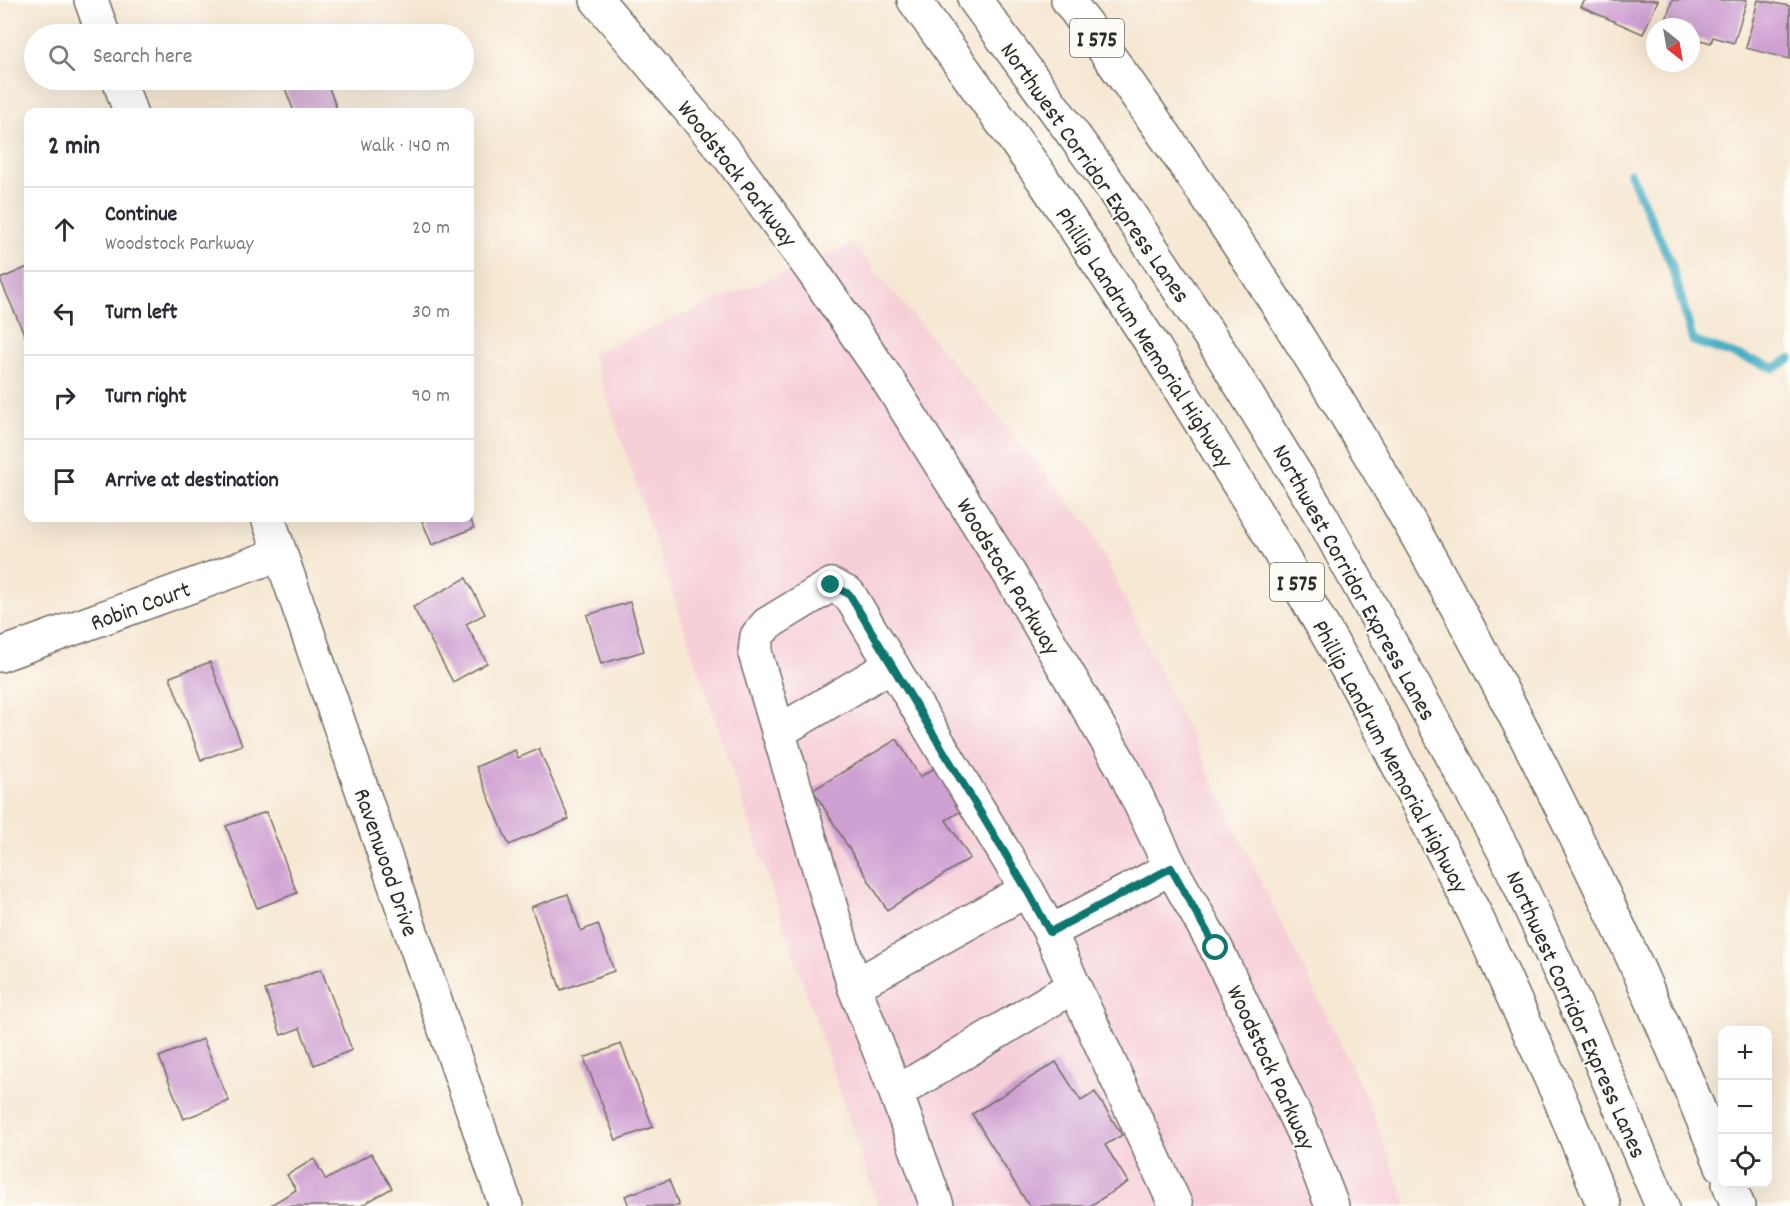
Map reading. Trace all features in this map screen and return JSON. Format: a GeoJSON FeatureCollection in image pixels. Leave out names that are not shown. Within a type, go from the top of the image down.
{"type":"FeatureCollection","features":[{"type":"Feature","properties":{"kind":"main road"},"geometry":{"type":"LineString","coordinates":[[92,0],[100,24]]}},
{"type":"Feature","properties":{"kind":"main road","name":"Woodstock Parkway"},"geometry":{"type":"LineString","coordinates":[[597,0],[731,159],[812,270],[887,379],[955,486],[1071,677],[1124,770],[1171,868],[1216,948],[1260,1039],[1306,1139],[1332,1206]]}},
{"type":"Feature","properties":{"kind":"main road","name":"Phillip Landrum Memorial Highway"},"geometry":{"type":"LineString","coordinates":[[914,0],[1042,178],[1155,347],[1259,517],[1359,689],[1474,912],[1558,1094],[1604,1206]]}},
{"type":"Feature","properties":{"kind":"main road","name":"Northwest Corridor Express Lanes"},"geometry":{"type":"LineString","coordinates":[[975,0],[1110,185],[1219,350],[1322,517],[1504,851],[1588,1032],[1662,1206]]}},
{"type":"Feature","properties":{"kind":"main road","name":"I 575"},"geometry":{"type":"LineString","coordinates":[[1068,0],[1125,76],[1239,243],[1371,456],[1504,694],[1594,873],[1679,1059],[1718,1156]]}},
{"type":"Feature","properties":{"kind":"main road"},"geometry":{"type":"LineString","coordinates":[[122,90],[128,108]]}},
{"type":"Feature","properties":{"kind":"main road","name":"Ravenwood Drive"},"geometry":{"type":"LineString","coordinates":[[269,522],[506,1206]]}},
{"type":"Feature","properties":{"kind":"main road","name":"Robin Court"},"geometry":{"type":"LineString","coordinates":[[0,655],[280,554]]}},
{"type":"Feature","properties":{"kind":"main road"},"geometry":{"type":"LineString","coordinates":[[937,1206],[854,986],[755,652],[757,636],[767,624],[831,585],[849,594],[1027,890],[1050,932],[1176,1206]]}},
{"type":"Feature","properties":{"kind":"main road"},"geometry":{"type":"LineString","coordinates":[[778,732],[891,665]]}},
{"type":"Feature","properties":{"kind":"main road"},"geometry":{"type":"LineString","coordinates":[[1050,932],[1171,868]]}},
{"type":"Feature","properties":{"kind":"main road"},"geometry":{"type":"LineString","coordinates":[[854,986],[1027,890]]}},
{"type":"Feature","properties":{"kind":"main road"},"geometry":{"type":"LineString","coordinates":[[896,1093],[1074,986]]}},
{"type":"Feature","properties":{"kind":"main road"},"geometry":{"type":"LineString","coordinates":[[1731,1188],[1738,1206]]}},
{"type":"Feature","properties":{"kind":"shaded area"},"geometry":{"type":"Polygon","coordinates":[[[853,244],[1089,525],[1372,1110],[1407,1206],[878,1206],[592,353],[853,244]]]}},
{"type":"Feature","properties":{"kind":"building"},"geometry":{"type":"Polygon","coordinates":[[[1585,0],[1658,0],[1650,18],[1646,18],[1643,34],[1581,7],[1585,0]]]}},
{"type":"Feature","properties":{"kind":"building"},"geometry":{"type":"Polygon","coordinates":[[[1672,0],[1747,0],[1734,43],[1713,37],[1711,43],[1700,40],[1700,18],[1667,18],[1672,0]]]}},
{"type":"Feature","properties":{"kind":"building"},"geometry":{"type":"Polygon","coordinates":[[[1758,0],[1790,6],[1790,59],[1746,48],[1758,0]]]}},
{"type":"Feature","properties":{"kind":"building"},"geometry":{"type":"Polygon","coordinates":[[[286,90],[330,90],[336,108],[292,108],[286,90]]]}},
{"type":"Feature","properties":{"kind":"building"},"geometry":{"type":"Polygon","coordinates":[[[24,269],[24,334],[0,279],[24,269]]]}},
{"type":"Feature","properties":{"kind":"building"},"geometry":{"type":"Polygon","coordinates":[[[423,522],[472,522],[474,528],[432,545],[423,522]]]}},
{"type":"Feature","properties":{"kind":"building"},"geometry":{"type":"Polygon","coordinates":[[[466,578],[485,614],[466,624],[487,663],[453,682],[413,607],[466,578]]]}},
{"type":"Feature","properties":{"kind":"building"},"geometry":{"type":"Polygon","coordinates":[[[630,602],[644,651],[601,664],[587,615],[630,602]]]}},
{"type":"Feature","properties":{"kind":"building"},"geometry":{"type":"Polygon","coordinates":[[[210,662],[242,745],[201,760],[170,677],[210,662]]]}},
{"type":"Feature","properties":{"kind":"building"},"geometry":{"type":"Polygon","coordinates":[[[897,739],[920,777],[936,767],[963,810],[946,820],[970,858],[887,910],[813,790],[897,739]]]}},
{"type":"Feature","properties":{"kind":"building"},"geometry":{"type":"Polygon","coordinates":[[[539,749],[569,819],[509,845],[476,767],[515,750],[518,758],[539,749]]]}},
{"type":"Feature","properties":{"kind":"building"},"geometry":{"type":"Polygon","coordinates":[[[266,812],[297,893],[257,908],[226,826],[266,812]]]}},
{"type":"Feature","properties":{"kind":"building"},"geometry":{"type":"Polygon","coordinates":[[[568,894],[581,931],[598,924],[614,971],[561,990],[531,907],[568,894]]]}},
{"type":"Feature","properties":{"kind":"building"},"geometry":{"type":"Polygon","coordinates":[[[321,969],[352,1050],[314,1065],[300,1028],[281,1035],[265,990],[321,969]]]}},
{"type":"Feature","properties":{"kind":"building"},"geometry":{"type":"Polygon","coordinates":[[[203,1039],[229,1101],[184,1119],[159,1057],[203,1039]]]}},
{"type":"Feature","properties":{"kind":"building"},"geometry":{"type":"Polygon","coordinates":[[[621,1044],[653,1127],[616,1140],[584,1058],[621,1044]]]}},
{"type":"Feature","properties":{"kind":"building"},"geometry":{"type":"Polygon","coordinates":[[[1056,1062],[1081,1101],[1095,1092],[1122,1135],[1105,1145],[1128,1182],[1090,1206],[1029,1206],[972,1114],[1056,1062]]]}},
{"type":"Feature","properties":{"kind":"building"},"geometry":{"type":"Polygon","coordinates":[[[371,1153],[392,1188],[361,1206],[269,1206],[296,1190],[287,1175],[314,1159],[326,1180],[371,1153]]]}},
{"type":"Feature","properties":{"kind":"building"},"geometry":{"type":"Polygon","coordinates":[[[669,1180],[679,1206],[629,1206],[625,1196],[669,1180]]]}},
{"type":"Feature","properties":{"kind":"waterway"},"geometry":{"type":"LineString","coordinates":[[1630,173],[1671,263],[1693,341],[1775,368],[1790,359]]}},
{"type":"Feature","properties":{"kind":"route"},"geometry":{"type":"LineString","coordinates":[[831,585],[849,594],[1050,932],[1171,868],[1216,948]]}}]}
